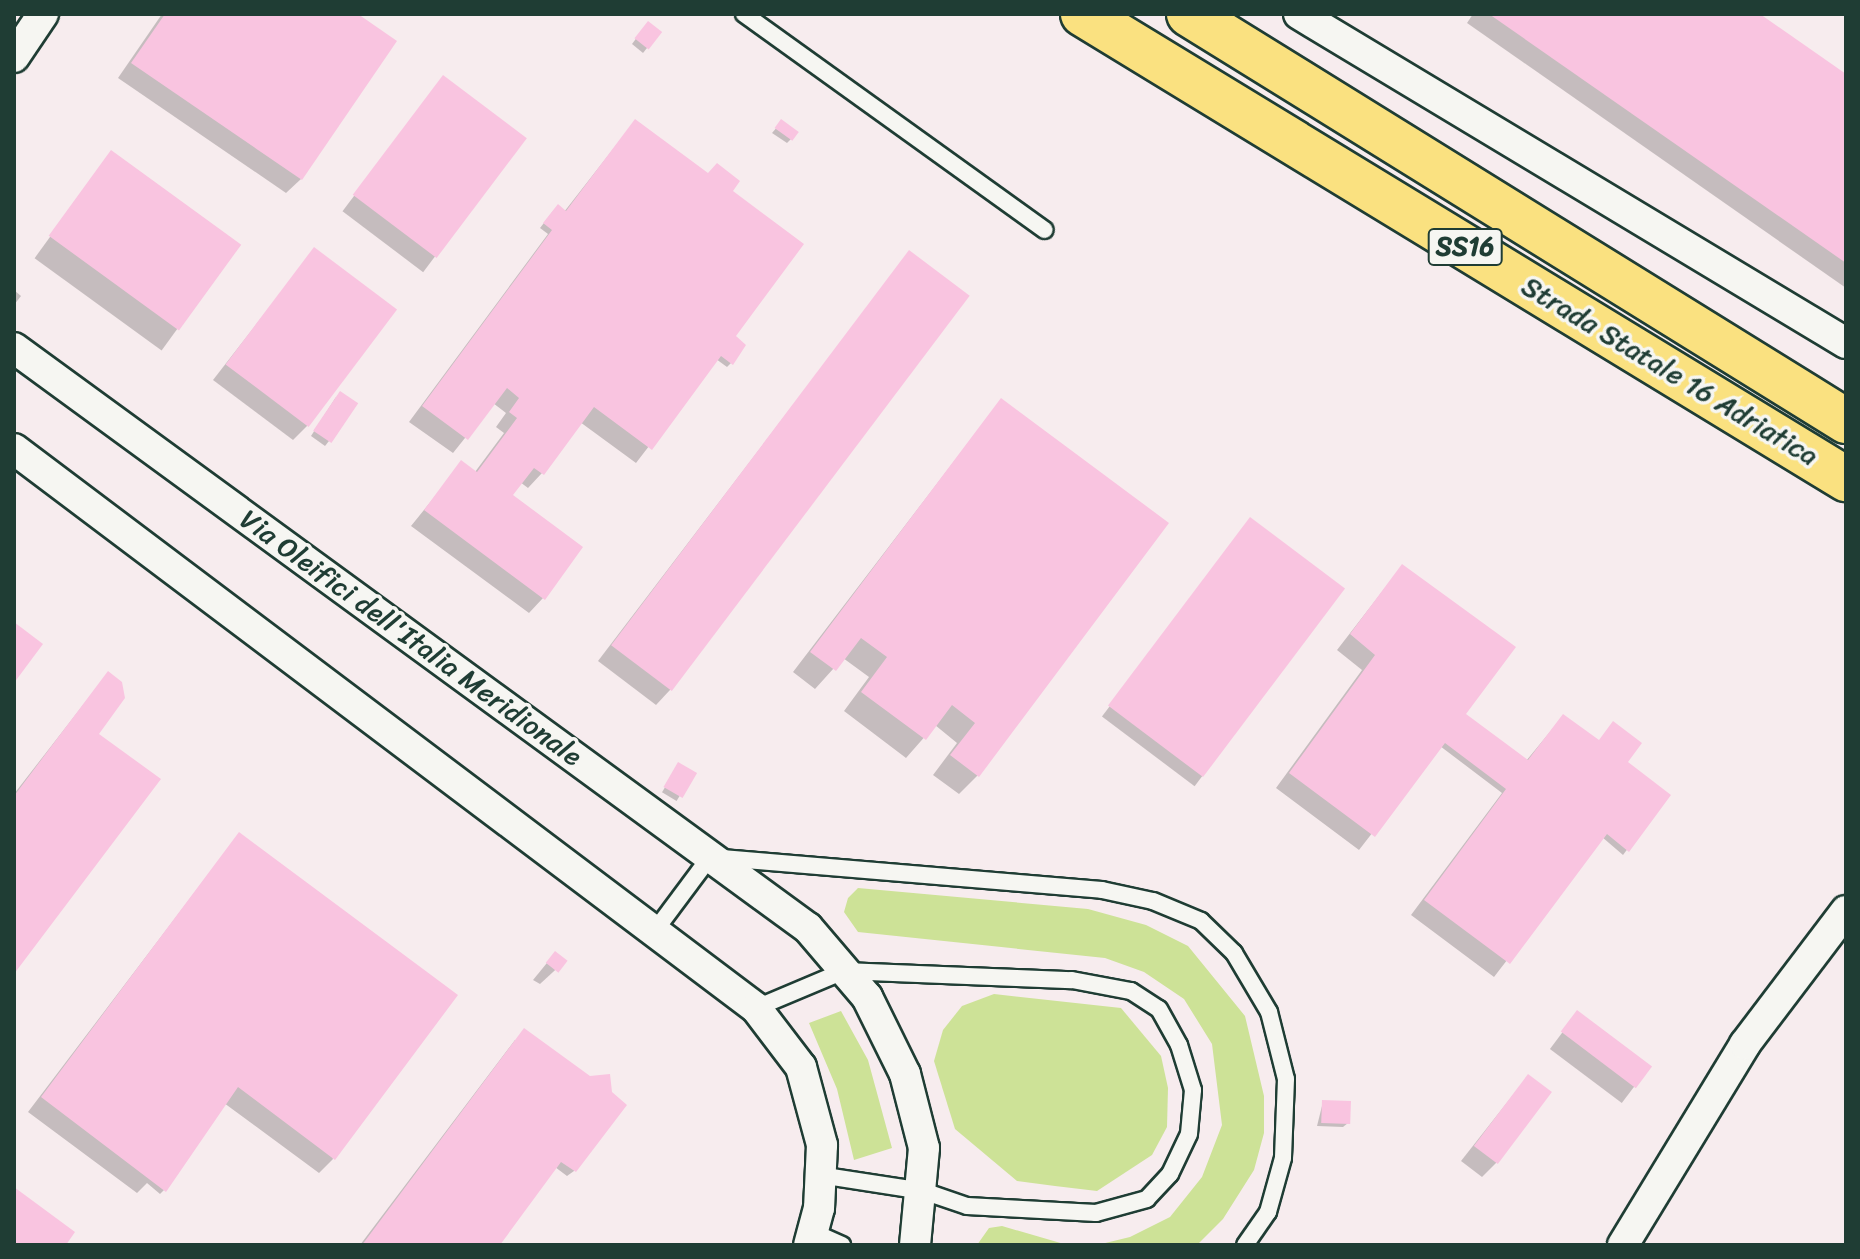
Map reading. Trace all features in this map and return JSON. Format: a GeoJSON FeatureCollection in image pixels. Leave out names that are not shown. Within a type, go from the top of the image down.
{"type":"FeatureCollection","features":[{"type":"Feature","properties":{"kind":"highway","name":"Strada Statale 16 Adriatica"},"geometry":{"type":"LineString","coordinates":[[1083,14],[1846,479]]}},
{"type":"Feature","properties":{"kind":"highway","name":"Strada Statale 16 Adriatica"},"geometry":{"type":"LineString","coordinates":[[1189,14],[1846,421]]}},
{"type":"Feature","properties":{"kind":"street"},"geometry":{"type":"LineString","coordinates":[[14,57],[43,14]]}},
{"type":"Feature","properties":{"kind":"street"},"geometry":{"type":"LineString","coordinates":[[1299,14],[1846,343]]}},
{"type":"Feature","properties":{"kind":"street","name":"Via Oleifici dell'Italia Meridionale"},"geometry":{"type":"LineString","coordinates":[[14,348],[808,928],[867,997],[905,1074],[924,1148],[923,1191],[915,1245]]}},
{"type":"Feature","properties":{"kind":"street"},"geometry":{"type":"LineString","coordinates":[[14,449],[756,1008],[801,1067],[822,1145],[811,1239]]}},
{"type":"Feature","properties":{"kind":"street"},"geometry":{"type":"LineString","coordinates":[[1623,1245],[1745,1044],[1846,911]]}},
{"type":"Feature","properties":{"kind":"lane"},"geometry":{"type":"LineString","coordinates":[[744,14],[1045,230]]}},
{"type":"Feature","properties":{"kind":"lane"},"geometry":{"type":"LineString","coordinates":[[654,932],[710,857],[1102,890],[1153,901],[1201,921],[1234,953],[1269,1012],[1286,1079],[1283,1158],[1268,1212],[1245,1245]]}},
{"type":"Feature","properties":{"kind":"lane"},"geometry":{"type":"LineString","coordinates":[[756,1008],[844,971],[1072,980],[1131,991],[1159,1009],[1179,1045],[1193,1090],[1189,1134],[1170,1174],[1147,1199],[1096,1213],[1035,1213],[967,1206],[923,1191],[820,1175]]}},
{"type":"Feature","properties":{"kind":"lane"},"geometry":{"type":"LineString","coordinates":[[811,1239],[842,1245]]}},
{"type":"Feature","properties":{"kind":"green space"},"geometry":{"type":"Polygon","coordinates":[[[858,888],[1088,909],[1146,925],[1188,946],[1245,1016],[1264,1096],[1264,1133],[1254,1170],[1223,1219],[1197,1245],[1097,1245],[1130,1237],[1170,1217],[1202,1177],[1222,1125],[1212,1044],[1184,999],[1144,972],[1105,958],[858,932],[844,912],[848,898],[858,888]]]}},
{"type":"Feature","properties":{"kind":"green space"},"geometry":{"type":"Polygon","coordinates":[[[994,994],[1121,1008],[1161,1056],[1168,1088],[1167,1127],[1152,1155],[1097,1191],[1017,1181],[955,1129],[934,1061],[943,1030],[962,1006],[994,994]]]}},
{"type":"Feature","properties":{"kind":"green space"},"geometry":{"type":"Polygon","coordinates":[[[841,1011],[868,1060],[892,1148],[854,1160],[837,1089],[809,1023],[841,1011]]]}},
{"type":"Feature","properties":{"kind":"green space"},"geometry":{"type":"Polygon","coordinates":[[[1002,1226],[1064,1244],[1097,1245],[977,1245],[989,1228],[1002,1226]]]}},
{"type":"Feature","properties":{"kind":"building"},"geometry":{"type":"Polygon","coordinates":[[[165,14],[358,14],[397,41],[302,180],[131,63],[165,14]]]}},
{"type":"Feature","properties":{"kind":"building"},"geometry":{"type":"Polygon","coordinates":[[[1489,14],[1760,14],[1846,74],[1846,263],[1489,14]]]}},
{"type":"Feature","properties":{"kind":"building"},"geometry":{"type":"Polygon","coordinates":[[[648,21],[662,32],[649,49],[634,38],[648,21]]]}},
{"type":"Feature","properties":{"kind":"building"},"geometry":{"type":"Polygon","coordinates":[[[443,75],[527,138],[437,258],[353,195],[443,75]]]}},
{"type":"Feature","properties":{"kind":"building"},"geometry":{"type":"Polygon","coordinates":[[[635,119],[708,173],[717,163],[740,181],[733,191],[804,244],[736,336],[746,345],[733,365],[721,356],[652,450],[594,407],[544,475],[534,468],[513,495],[583,547],[545,600],[424,510],[461,460],[477,472],[517,418],[509,412],[519,398],[507,388],[468,440],[422,406],[552,230],[543,223],[558,204],[566,211],[635,119]]]}},
{"type":"Feature","properties":{"kind":"building"},"geometry":{"type":"Polygon","coordinates":[[[781,119],[799,132],[792,141],[775,128],[781,119]]]}},
{"type":"Feature","properties":{"kind":"building"},"geometry":{"type":"Polygon","coordinates":[[[111,150],[241,245],[179,330],[49,236],[111,150]]]}},
{"type":"Feature","properties":{"kind":"building"},"geometry":{"type":"Polygon","coordinates":[[[314,247],[397,310],[309,427],[226,364],[314,247]]]}},
{"type":"Feature","properties":{"kind":"building"},"geometry":{"type":"Polygon","coordinates":[[[909,250],[970,296],[672,691],[611,645],[909,250]]]}},
{"type":"Feature","properties":{"kind":"building"},"geometry":{"type":"Polygon","coordinates":[[[340,391],[358,403],[331,443],[313,431],[340,391]]]}},
{"type":"Feature","properties":{"kind":"building"},"geometry":{"type":"Polygon","coordinates":[[[1001,398],[1169,523],[979,777],[950,755],[975,723],[952,705],[926,740],[861,692],[887,657],[861,638],[836,671],[810,652],[1001,398]]]}},
{"type":"Feature","properties":{"kind":"building"},"geometry":{"type":"Polygon","coordinates":[[[1250,517],[1345,589],[1203,777],[1108,705],[1250,517]]]}},
{"type":"Feature","properties":{"kind":"building"},"geometry":{"type":"Polygon","coordinates":[[[1402,564],[1516,647],[1466,714],[1528,760],[1563,714],[1599,740],[1613,721],[1642,743],[1628,762],[1671,795],[1629,852],[1607,834],[1510,964],[1424,900],[1506,789],[1445,743],[1375,837],[1289,773],[1375,655],[1350,634],[1402,564]]]}},
{"type":"Feature","properties":{"kind":"building"},"geometry":{"type":"Polygon","coordinates":[[[14,622],[43,644],[14,683],[14,622]]]}},
{"type":"Feature","properties":{"kind":"building"},"geometry":{"type":"Polygon","coordinates":[[[108,671],[122,682],[125,698],[99,734],[161,779],[14,974],[14,796],[108,671]]]}},
{"type":"Feature","properties":{"kind":"building"},"geometry":{"type":"Polygon","coordinates":[[[678,762],[697,773],[683,798],[664,787],[678,762]]]}},
{"type":"Feature","properties":{"kind":"building"},"geometry":{"type":"Polygon","coordinates":[[[239,832],[458,995],[335,1160],[238,1087],[166,1192],[41,1097],[239,832]]]}},
{"type":"Feature","properties":{"kind":"building"},"geometry":{"type":"Polygon","coordinates":[[[555,951],[568,961],[558,973],[546,963],[555,951]]]}},
{"type":"Feature","properties":{"kind":"building"},"geometry":{"type":"Polygon","coordinates":[[[1577,1010],[1652,1067],[1636,1088],[1561,1032],[1577,1010]]]}},
{"type":"Feature","properties":{"kind":"building"},"geometry":{"type":"Polygon","coordinates":[[[524,1028],[590,1076],[610,1074],[612,1092],[627,1105],[576,1172],[561,1162],[500,1245],[362,1245],[524,1028]]]}},
{"type":"Feature","properties":{"kind":"building"},"geometry":{"type":"Polygon","coordinates":[[[1528,1074],[1552,1092],[1498,1164],[1474,1146],[1528,1074]]]}},
{"type":"Feature","properties":{"kind":"building"},"geometry":{"type":"Polygon","coordinates":[[[1322,1100],[1351,1101],[1350,1124],[1321,1123],[1322,1100]]]}},
{"type":"Feature","properties":{"kind":"building"},"geometry":{"type":"Polygon","coordinates":[[[14,1187],[75,1232],[66,1245],[14,1245],[14,1187]]]}}]}
